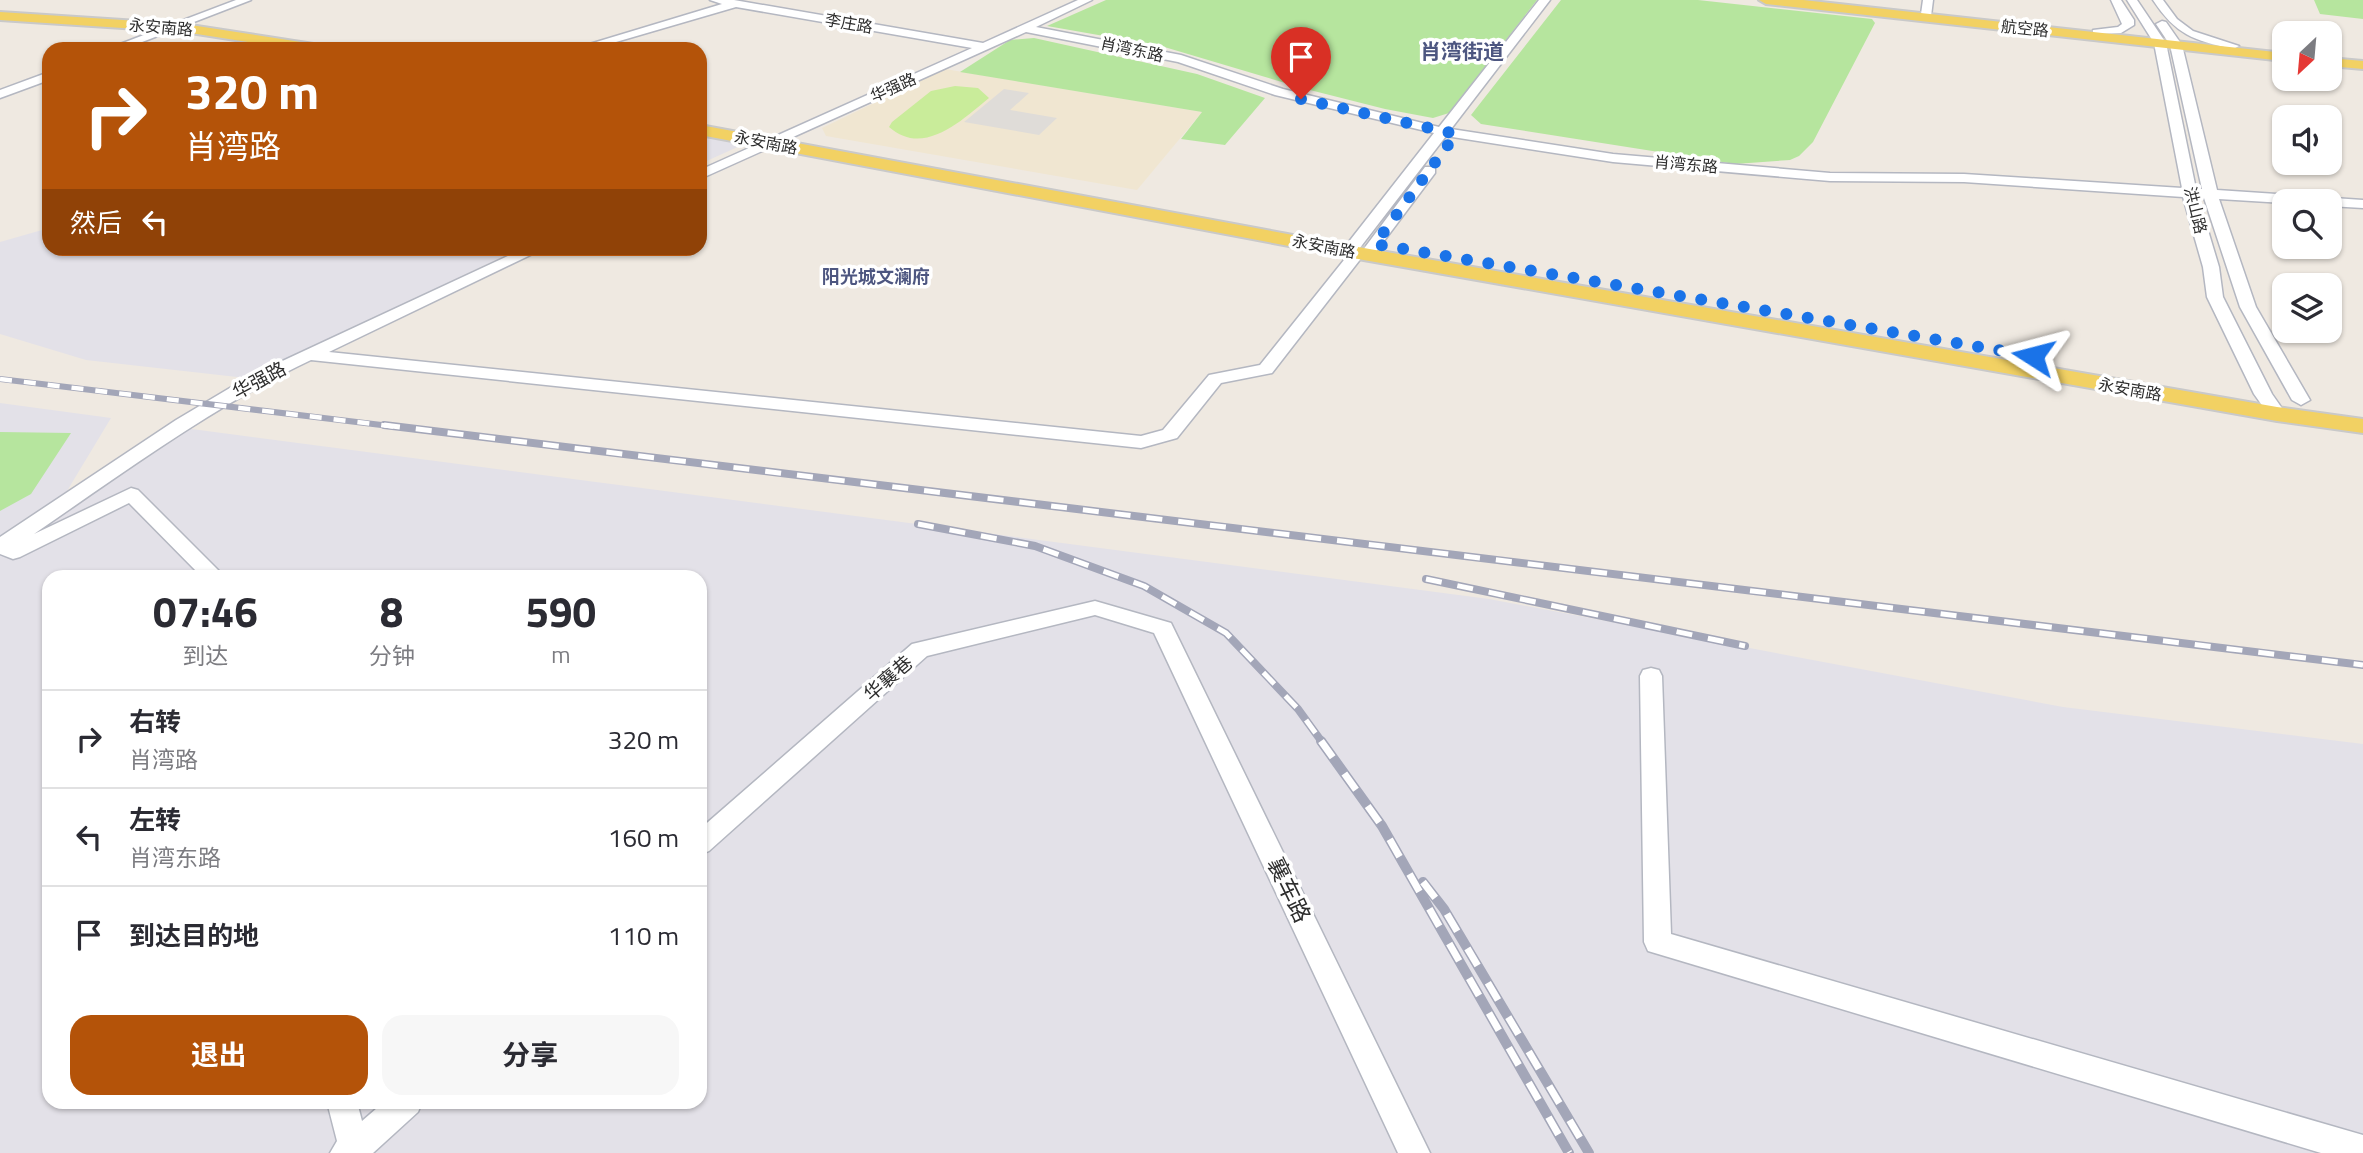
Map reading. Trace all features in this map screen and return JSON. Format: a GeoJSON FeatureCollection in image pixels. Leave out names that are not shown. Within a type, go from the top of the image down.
{"type":"FeatureCollection","features":[{"type":"Feature","properties":{"kind":"main road","name":"航空路"},"geometry":{"type":"LineString","coordinates":[[1766,0],[2272,53]]}},
{"type":"Feature","properties":{"kind":"main road","name":"航空路"},"geometry":{"type":"LineString","coordinates":[[1800,0],[1927,7],[2166,42],[2233,46],[2272,52]]}},
{"type":"Feature","properties":{"kind":"main road","name":"永安南路"},"geometry":{"type":"LineString","coordinates":[[0,16],[172,30],[265,42]]}},
{"type":"Feature","properties":{"kind":"main road","name":"永安南路"},"geometry":{"type":"LineString","coordinates":[[0,22],[172,30],[233,42]]}},
{"type":"Feature","properties":{"kind":"main road"},"geometry":{"type":"LineString","coordinates":[[2342,61],[2363,63]]}},
{"type":"Feature","properties":{"kind":"main road","name":"永安南路"},"geometry":{"type":"LineString","coordinates":[[707,122],[777,139],[1361,248],[2277,414],[2363,426]]}},
{"type":"Feature","properties":{"kind":"main road","name":"永安南路"},"geometry":{"type":"LineString","coordinates":[[707,131],[777,139]]}},
{"type":"Feature","properties":{"kind":"main road","name":"永安南路"},"geometry":{"type":"LineString","coordinates":[[1361,248],[2363,409]]}},
{"type":"Feature","properties":{"kind":"street"},"geometry":{"type":"LineString","coordinates":[[143,42],[246,0]]}},
{"type":"Feature","properties":{"kind":"street"},"geometry":{"type":"LineString","coordinates":[[135,42],[258,0]]}},
{"type":"Feature","properties":{"kind":"street","name":"李庄路"},"geometry":{"type":"LineString","coordinates":[[715,0],[741,2],[982,46]]}},
{"type":"Feature","properties":{"kind":"street","name":"华强路"},"geometry":{"type":"LineString","coordinates":[[707,172],[1087,0]]}},
{"type":"Feature","properties":{"kind":"street"},"geometry":{"type":"LineString","coordinates":[[308,355],[1141,442],[1170,434],[1215,379],[1266,369],[1447,135],[1545,0]]}},
{"type":"Feature","properties":{"kind":"street"},"geometry":{"type":"LineString","coordinates":[[1447,135],[1556,0]]}},
{"type":"Feature","properties":{"kind":"street"},"geometry":{"type":"LineString","coordinates":[[2097,32],[2121,30],[2128,26],[2128,20],[2116,0]]}},
{"type":"Feature","properties":{"kind":"street","name":"洪山路"},"geometry":{"type":"LineString","coordinates":[[2132,0],[2166,42],[2191,196],[2211,267],[2215,297],[2263,394],[2277,414]]}},
{"type":"Feature","properties":{"kind":"street","name":"洪山路"},"geometry":{"type":"LineString","coordinates":[[2146,0],[2166,42],[2249,309],[2301,400]]}},
{"type":"Feature","properties":{"kind":"street"},"geometry":{"type":"LineString","coordinates":[[2158,0],[2171,22],[2184,32],[2233,46]]}},
{"type":"Feature","properties":{"kind":"street"},"geometry":{"type":"LineString","coordinates":[[603,42],[741,2]]}},
{"type":"Feature","properties":{"kind":"street","name":"肖湾东路"},"geometry":{"type":"LineString","coordinates":[[1020,29],[1181,59],[1324,105],[1447,135],[1611,163],[1836,184],[1971,186],[2363,204]]}},
{"type":"Feature","properties":{"kind":"street"},"geometry":{"type":"LineString","coordinates":[[0,92],[42,77]]}},
{"type":"Feature","properties":{"kind":"street","name":"肖湾东路"},"geometry":{"type":"LineString","coordinates":[[2212,197],[2272,205]]}},
{"type":"Feature","properties":{"kind":"street"},"geometry":{"type":"LineString","coordinates":[[2342,211],[2363,212]]}},
{"type":"Feature","properties":{"kind":"street","name":"华强路"},"geometry":{"type":"LineString","coordinates":[[0,547],[182,424],[256,380],[521,256]]}},
{"type":"Feature","properties":{"kind":"street"},"geometry":{"type":"LineString","coordinates":[[0,558],[131,494],[208,570]]}},
{"type":"Feature","properties":{"kind":"street","name":"华襄巷"},"geometry":{"type":"LineString","coordinates":[[707,838],[920,650],[1095,608],[1163,628]]}},
{"type":"Feature","properties":{"kind":"street","name":"襄车路"},"geometry":{"type":"LineString","coordinates":[[1163,628],[1414,1153]]}},
{"type":"Feature","properties":{"kind":"street"},"geometry":{"type":"LineString","coordinates":[[1651,676],[1658,942],[2363,1150]]}},
{"type":"Feature","properties":{"kind":"street"},"geometry":{"type":"LineString","coordinates":[[343,1109],[350,1151]]}},
{"type":"Feature","properties":{"kind":"street"},"geometry":{"type":"LineString","coordinates":[[350,1151],[399,1109]]}},
{"type":"Feature","properties":{"kind":"shaded area"},"geometry":{"type":"Polygon","coordinates":[[[945,69],[1202,112],[1137,190],[826,136],[822,128],[945,69]]]}},
{"type":"Feature","properties":{"kind":"shaded area"},"geometry":{"type":"Polygon","coordinates":[[[1004,89],[1029,93],[1010,110],[1057,118],[1039,135],[964,122],[1004,89]]]}},
{"type":"Feature","properties":{"kind":"shaded area"},"geometry":{"type":"Polygon","coordinates":[[[707,138],[742,145],[707,161],[707,138]]]}},
{"type":"Feature","properties":{"kind":"shaded area"},"geometry":{"type":"Polygon","coordinates":[[[42,230],[42,256],[504,256],[246,378],[86,360],[0,334],[0,242],[42,230]]]}},
{"type":"Feature","properties":{"kind":"shaded area"},"geometry":{"type":"Polygon","coordinates":[[[0,403],[111,418],[64,496],[0,544],[0,403]]]}},
{"type":"Feature","properties":{"kind":"shaded area"},"geometry":{"type":"Polygon","coordinates":[[[184,428],[1489,599],[2063,707],[2363,744],[2363,1153],[0,1153],[0,547],[184,428]]]}},
{"type":"Feature","properties":{"kind":"green space"},"geometry":{"type":"Polygon","coordinates":[[[1106,0],[1537,0],[1449,113],[1433,118],[1302,88],[1161,46],[1047,26],[1106,0]]]}},
{"type":"Feature","properties":{"kind":"green space"},"geometry":{"type":"Polygon","coordinates":[[[1561,0],[1698,0],[1872,19],[1875,23],[1813,142],[1799,156],[1790,160],[1735,164],[1481,124],[1471,115],[1561,0]]]}},
{"type":"Feature","properties":{"kind":"green space"},"geometry":{"type":"Polygon","coordinates":[[[2314,0],[2363,0],[2363,19],[2320,14],[2314,0]]]}},
{"type":"Feature","properties":{"kind":"green space"},"geometry":{"type":"Polygon","coordinates":[[[1034,38],[1197,74],[1265,98],[1225,145],[1181,139],[1202,112],[960,72],[1010,40],[1034,38]]]}},
{"type":"Feature","properties":{"kind":"green space"},"geometry":{"type":"Polygon","coordinates":[[[955,86],[978,88],[989,98],[955,125],[929,137],[902,136],[889,127],[931,91],[955,86]]]}},
{"type":"Feature","properties":{"kind":"green space"},"geometry":{"type":"Polygon","coordinates":[[[0,432],[71,433],[31,494],[0,511],[0,432]]]}},
{"type":"Feature","properties":{"kind":"railway"},"geometry":{"type":"LineString","coordinates":[[0,379],[398,427]]}},
{"type":"Feature","properties":{"kind":"railway"},"geometry":{"type":"LineString","coordinates":[[384,425],[2363,665]]}},
{"type":"Feature","properties":{"kind":"railway"},"geometry":{"type":"LineString","coordinates":[[918,524],[1035,546],[1144,586],[1226,633],[1298,709],[1322,742]]}},
{"type":"Feature","properties":{"kind":"railway"},"geometry":{"type":"LineString","coordinates":[[1426,579],[1745,646]]}},
{"type":"Feature","properties":{"kind":"railway"},"geometry":{"type":"LineString","coordinates":[[1321,741],[1382,826],[1569,1153]]}},
{"type":"Feature","properties":{"kind":"railway"},"geometry":{"type":"LineString","coordinates":[[1423,882],[1444,909],[1589,1153]]}},
{"type":"Feature","properties":{"kind":"district","name":"肖湾街道"},"geometry":{"type":"Point","coordinates":[1462,52]}},
{"type":"Feature","properties":{"kind":"district","name":"阳光城文澜府"},"geometry":{"type":"Point","coordinates":[876,277]}},
{"type":"Feature","properties":{"kind":"route"},"geometry":{"type":"LineString","coordinates":[[1301,99],[1456,134],[1375,244],[1691,300],[2033,356]]}}]}
